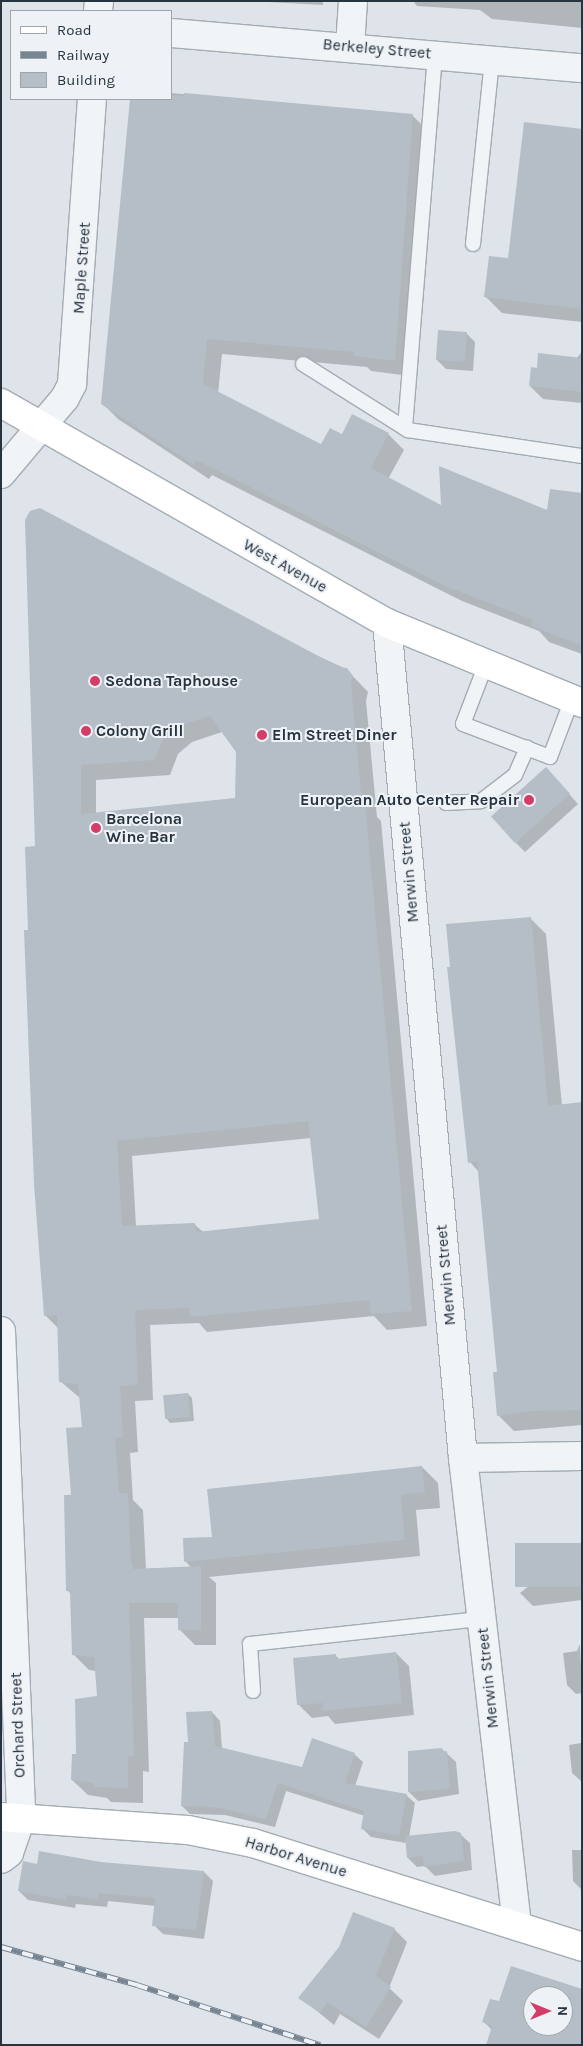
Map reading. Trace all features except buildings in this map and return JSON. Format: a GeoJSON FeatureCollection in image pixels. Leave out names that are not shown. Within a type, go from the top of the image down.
{"type":"FeatureCollection","features":[{"type":"Feature","properties":{"kind":"main road","name":"West Avenue"},"geometry":{"type":"LineString","coordinates":[[1,403],[386,623],[577,701]]}},
{"type":"Feature","properties":{"kind":"main road","name":"Harbor Avenue"},"geometry":{"type":"LineString","coordinates":[[11,1818],[188,1830],[220,1836],[262,1846],[582,1947]]}},
{"type":"Feature","properties":{"kind":"street"},"geometry":{"type":"LineString","coordinates":[[350,47],[353,1]]}},
{"type":"Feature","properties":{"kind":"street","name":"Berkeley Street"},"geometry":{"type":"LineString","coordinates":[[172,33],[582,68]]}},
{"type":"Feature","properties":{"kind":"street","name":"Maple Street"},"geometry":{"type":"LineString","coordinates":[[40,426],[65,398],[76,362],[92,100]]}},
{"type":"Feature","properties":{"kind":"street"},"geometry":{"type":"LineString","coordinates":[[1,474],[40,426]]}},
{"type":"Feature","properties":{"kind":"street","name":"Merwin Street"},"geometry":{"type":"LineString","coordinates":[[386,623],[463,1458],[517,1926]]}},
{"type":"Feature","properties":{"kind":"street","name":"Orchard Street"},"geometry":{"type":"LineString","coordinates":[[1,1331],[11,1818]]}},
{"type":"Feature","properties":{"kind":"street"},"geometry":{"type":"LineString","coordinates":[[463,1458],[582,1456]]}},
{"type":"Feature","properties":{"kind":"street"},"geometry":{"type":"LineString","coordinates":[[1,1859],[9,1853],[11,1818]]}},
{"type":"Feature","properties":{"kind":"lane"},"geometry":{"type":"LineString","coordinates":[[405,428],[435,54]]}},
{"type":"Feature","properties":{"kind":"lane"},"geometry":{"type":"LineString","coordinates":[[473,244],[492,60]]}},
{"type":"Feature","properties":{"kind":"lane"},"geometry":{"type":"LineString","coordinates":[[303,364],[405,428],[582,456]]}},
{"type":"Feature","properties":{"kind":"lane"},"geometry":{"type":"LineString","coordinates":[[486,664],[463,724],[550,757],[577,701]]}},
{"type":"Feature","properties":{"kind":"lane"},"geometry":{"type":"LineString","coordinates":[[446,803],[481,801],[515,775],[527,748]]}},
{"type":"Feature","properties":{"kind":"lane"},"geometry":{"type":"LineString","coordinates":[[253,1691],[250,1644],[482,1619]]}},
{"type":"Feature","properties":{"kind":"railway"},"geometry":{"type":"LineString","coordinates":[[1,1947],[137,1985],[320,2045]]}},
{"type":"Feature","properties":{"kind":"place","name":"Sedona Taphouse"},"geometry":{"type":"Point","coordinates":[95,681]}},
{"type":"Feature","properties":{"kind":"place","name":"Colony Grill"},"geometry":{"type":"Point","coordinates":[86,731]}},
{"type":"Feature","properties":{"kind":"place","name":"Elm Street Diner"},"geometry":{"type":"Point","coordinates":[262,735]}},
{"type":"Feature","properties":{"kind":"place","name":"European Auto Center Repair"},"geometry":{"type":"Point","coordinates":[529,800]}},
{"type":"Feature","properties":{"kind":"place","name":"Barcelona Wine Bar"},"geometry":{"type":"Point","coordinates":[96,828]}}]}
